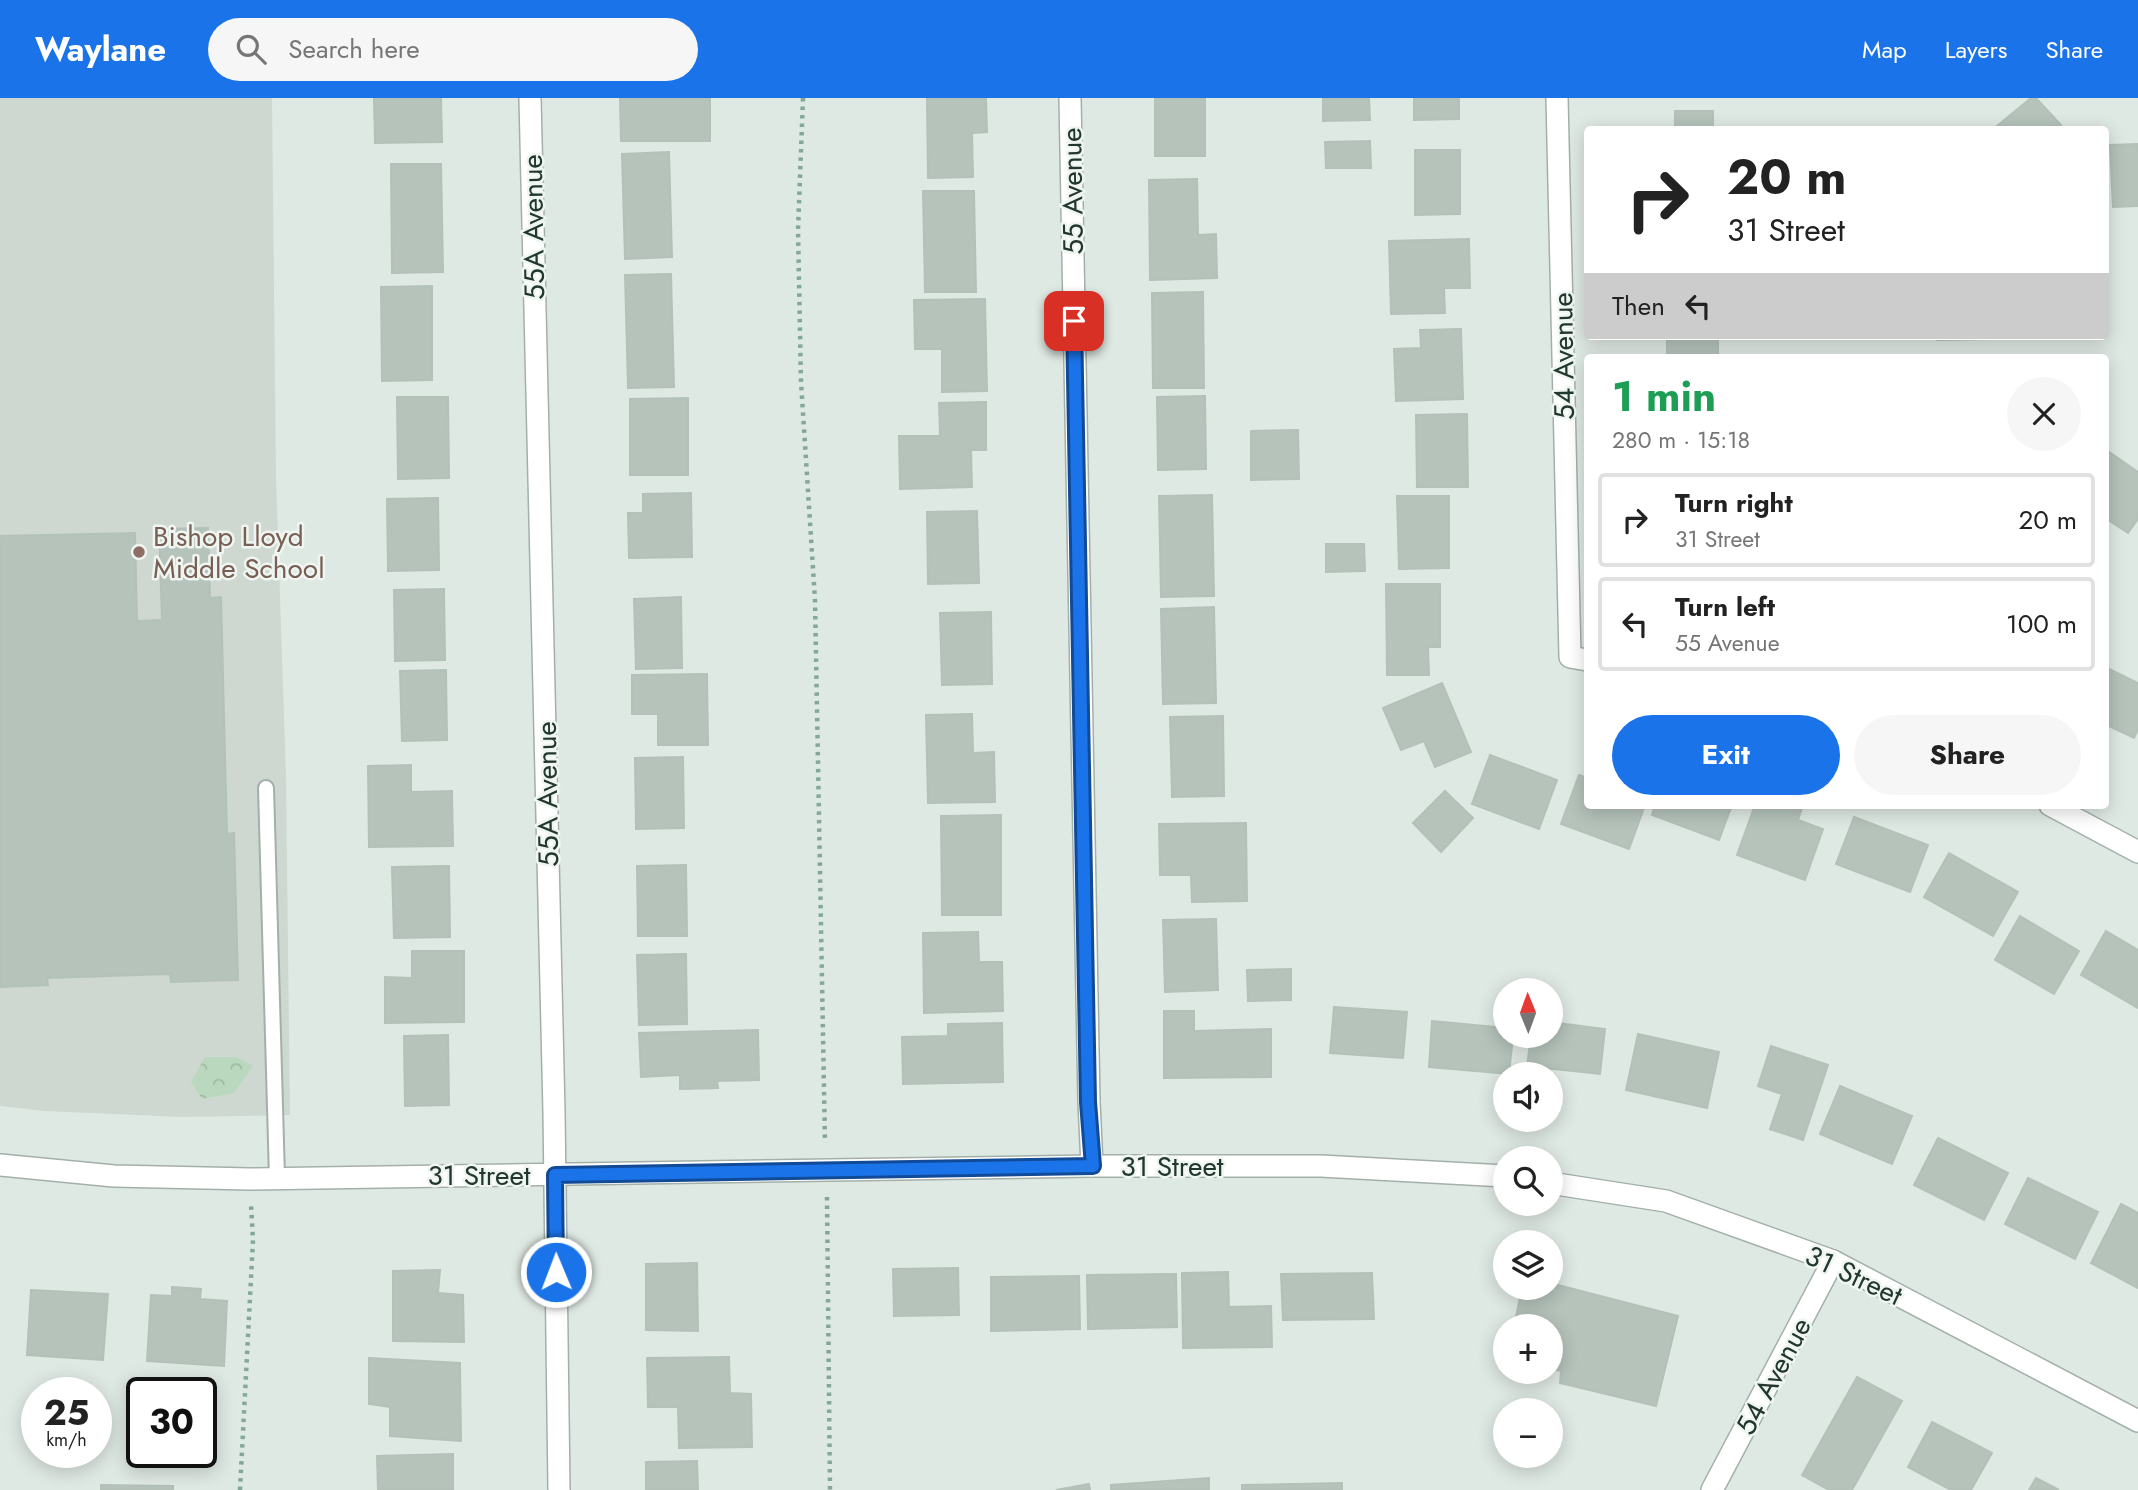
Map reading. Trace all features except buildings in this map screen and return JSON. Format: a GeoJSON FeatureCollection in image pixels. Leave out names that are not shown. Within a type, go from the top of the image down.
{"type":"FeatureCollection","features":[{"type":"Feature","properties":{"kind":"street","name":"55A Avenue"},"geometry":{"type":"LineString","coordinates":[[530,98],[555,1175],[559,1490]]}},
{"type":"Feature","properties":{"kind":"street","name":"55 Avenue"},"geometry":{"type":"LineString","coordinates":[[1070,98],[1088,1102],[1093,1166]]}},
{"type":"Feature","properties":{"kind":"street","name":"54 Avenue"},"geometry":{"type":"LineString","coordinates":[[1556,98],[1579,658]]}},
{"type":"Feature","properties":{"kind":"street"},"geometry":{"type":"LineString","coordinates":[[2057,809],[2138,852]]}},
{"type":"Feature","properties":{"kind":"street","name":"31 Street"},"geometry":{"type":"LineString","coordinates":[[0,1165],[114,1176],[277,1178],[1093,1166],[1321,1166],[1493,1175]]}},
{"type":"Feature","properties":{"kind":"street","name":"31 Street"},"geometry":{"type":"LineString","coordinates":[[1563,1185],[1666,1201],[1833,1261],[2138,1421]]}},
{"type":"Feature","properties":{"kind":"street","name":"54 Avenue"},"geometry":{"type":"LineString","coordinates":[[1712,1490],[1833,1261]]}},
{"type":"Feature","properties":{"kind":"lane"},"geometry":{"type":"LineString","coordinates":[[266,788],[277,1178]]}},
{"type":"Feature","properties":{"kind":"path"},"geometry":{"type":"LineString","coordinates":[[803,98],[798,257],[801,382],[815,600],[825,1137]]}},
{"type":"Feature","properties":{"kind":"path"},"geometry":{"type":"LineString","coordinates":[[827,1209],[830,1490]]}},
{"type":"Feature","properties":{"kind":"path"},"geometry":{"type":"LineString","coordinates":[[240,1490],[252,1217]]}},
{"type":"Feature","properties":{"kind":"shaded area","name":"Bishop Lloyd Middle School"},"geometry":{"type":"Polygon","coordinates":[[[0,98],[272,98],[276,477],[286,776],[290,1115],[182,1117],[44,1111],[0,1106],[0,98]]]}},
{"type":"Feature","properties":{"kind":"green space"},"geometry":{"type":"Polygon","coordinates":[[[205,1057],[236,1057],[253,1066],[234,1093],[202,1099],[191,1082],[205,1057]]]}},
{"type":"Feature","properties":{"kind":"place","name":"Bishop Lloyd Middle School"},"geometry":{"type":"Point","coordinates":[139,552]}},
{"type":"Feature","properties":{"kind":"route"},"geometry":{"type":"LineString","coordinates":[[556,1272],[555,1175],[1093,1166],[1088,1102],[1074,321]]}}]}
